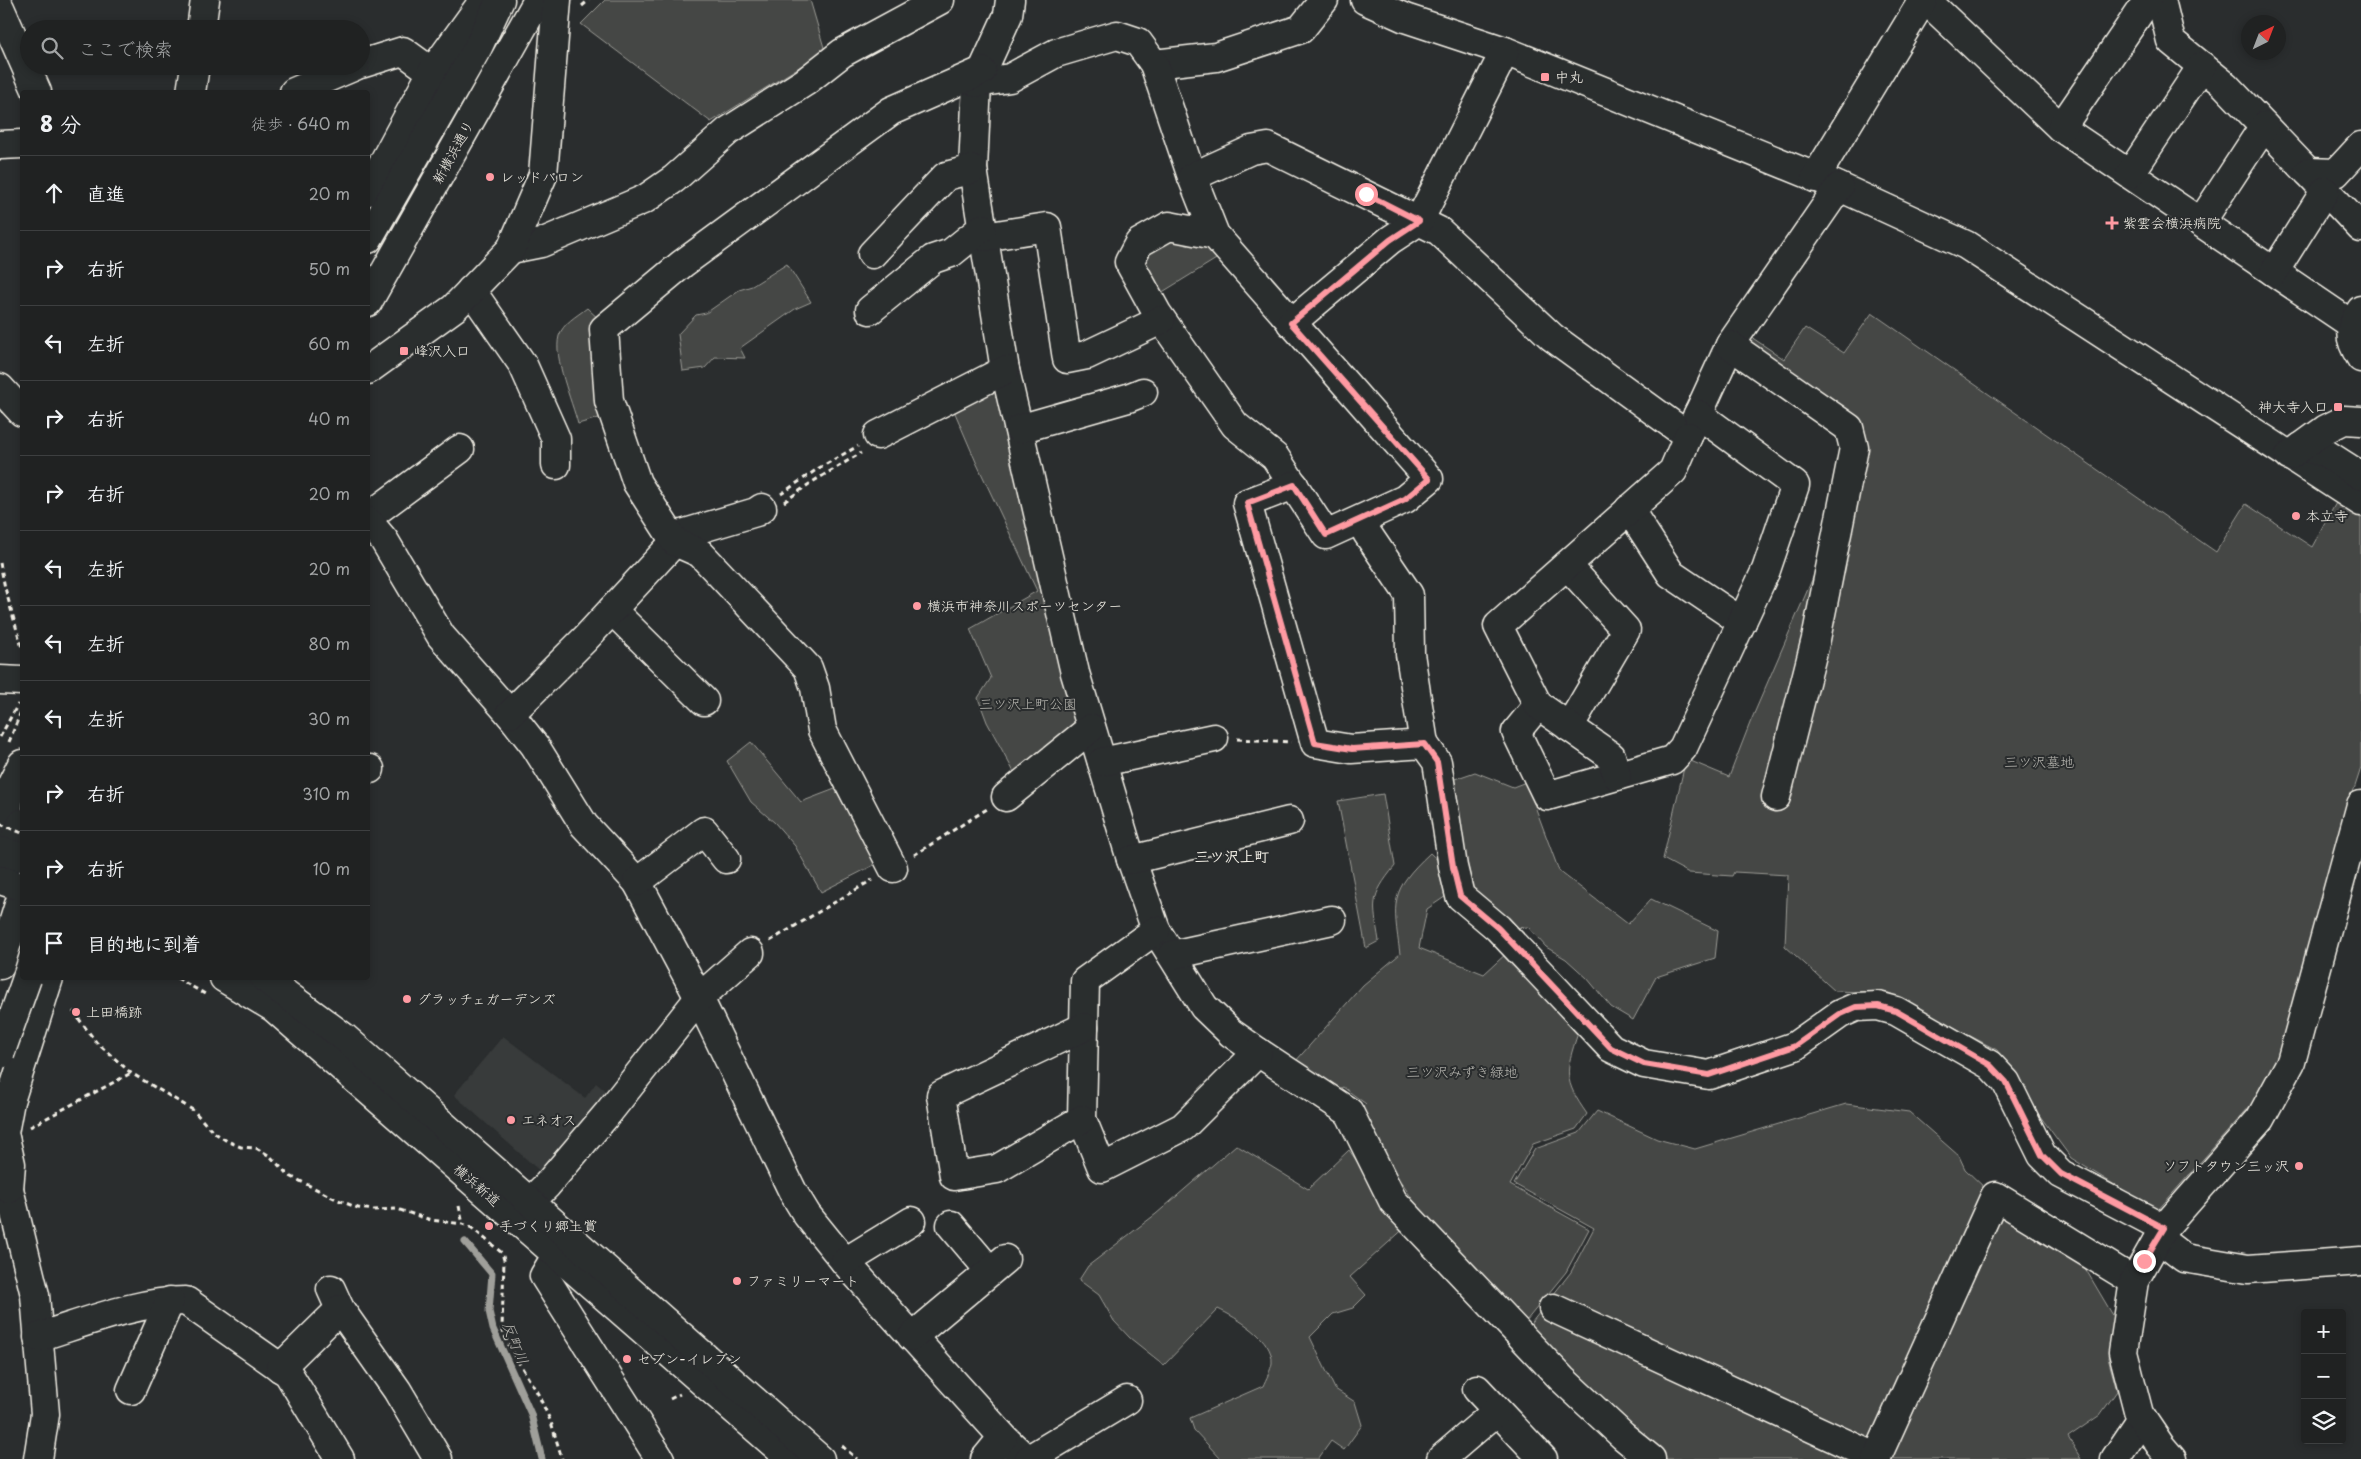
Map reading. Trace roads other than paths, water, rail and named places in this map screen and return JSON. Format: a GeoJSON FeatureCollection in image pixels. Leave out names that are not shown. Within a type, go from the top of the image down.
{"type":"FeatureCollection","features":[{"type":"Feature","properties":{"kind":"main road"},"geometry":{"type":"LineString","coordinates":[[202,20],[205,0]]}},
{"type":"Feature","properties":{"kind":"main road"},"geometry":{"type":"LineString","coordinates":[[370,230],[378,196],[432,72],[484,0]]}},
{"type":"Feature","properties":{"kind":"main road"},"geometry":{"type":"LineString","coordinates":[[378,196],[478,47],[500,0]]}},
{"type":"Feature","properties":{"kind":"main road","name":"新横浜通り"},"geometry":{"type":"LineString","coordinates":[[370,299],[538,0]]}},
{"type":"Feature","properties":{"kind":"main road"},"geometry":{"type":"LineString","coordinates":[[370,369],[454,308],[511,248],[543,176],[557,0]]}},
{"type":"Feature","properties":{"kind":"main road"},"geometry":{"type":"LineString","coordinates":[[511,248],[541,244],[645,200],[674,179],[728,131],[805,82],[842,53],[940,0]]}},
{"type":"Feature","properties":{"kind":"main road"},"geometry":{"type":"LineString","coordinates":[[1010,0],[1008,15],[980,77],[973,169],[1005,370],[1076,674],[1132,860],[1156,930],[1204,1007],[1231,1033],[1349,1112],[1393,1201],[1562,1379],[1623,1436],[1651,1459]]}},
{"type":"Feature","properties":{"kind":"main road"},"geometry":{"type":"LineString","coordinates":[[1154,64],[1216,57],[1301,29],[1324,0]]}},
{"type":"Feature","properties":{"kind":"main road"},"geometry":{"type":"LineString","coordinates":[[1365,0],[1405,18],[1504,51],[1827,182],[1966,246],[2295,452],[2361,502]]}},
{"type":"Feature","properties":{"kind":"main road"},"geometry":{"type":"LineString","coordinates":[[1617,776],[1611,756],[1538,705],[1498,626],[1673,471],[1730,345],[1827,182],[1925,0],[2061,128],[2274,272],[2356,317],[2352,340],[2361,358]]}},
{"type":"Feature","properties":{"kind":"main road"},"geometry":{"type":"LineString","coordinates":[[2061,128],[2148,0]]}},
{"type":"Feature","properties":{"kind":"main road"},"geometry":{"type":"LineString","coordinates":[[2161,0],[2171,41],[2225,85],[2361,228]]}},
{"type":"Feature","properties":{"kind":"main road"},"geometry":{"type":"LineString","coordinates":[[0,8],[20,53]]}},
{"type":"Feature","properties":{"kind":"main road"},"geometry":{"type":"LineString","coordinates":[[893,868],[822,730],[815,688],[808,668],[700,553],[675,542],[637,482],[609,401],[604,329],[682,264],[891,112],[980,77],[1010,78],[1056,53],[1117,35],[1138,42],[1154,64],[1192,177],[1215,235],[1429,479],[1405,499],[1362,526],[1326,535],[1275,457],[1235,425],[1161,320],[1129,262],[1139,243],[1169,226],[1215,235]]}},
{"type":"Feature","properties":{"kind":"main road"},"geometry":{"type":"LineString","coordinates":[[370,61],[403,51],[432,72]]}},
{"type":"Feature","properties":{"kind":"main road"},"geometry":{"type":"LineString","coordinates":[[1291,323],[1390,240],[1419,221],[1504,51]]}},
{"type":"Feature","properties":{"kind":"main road"},"geometry":{"type":"LineString","coordinates":[[2130,174],[2202,66]]}},
{"type":"Feature","properties":{"kind":"main road"},"geometry":{"type":"LineString","coordinates":[[30,75],[36,90]]}},
{"type":"Feature","properties":{"kind":"main road"},"geometry":{"type":"LineString","coordinates":[[191,90],[194,75]]}},
{"type":"Feature","properties":{"kind":"main road"},"geometry":{"type":"LineString","coordinates":[[299,90],[334,75]]}},
{"type":"Feature","properties":{"kind":"main road"},"geometry":{"type":"LineString","coordinates":[[2201,222],[2264,126]]}},
{"type":"Feature","properties":{"kind":"main road"},"geometry":{"type":"LineString","coordinates":[[0,145],[20,144]]}},
{"type":"Feature","properties":{"kind":"main road"},"geometry":{"type":"LineString","coordinates":[[2274,272],[2316,182],[2336,173],[2361,146]]}},
{"type":"Feature","properties":{"kind":"main road"},"geometry":{"type":"LineString","coordinates":[[1192,177],[1251,150],[1268,147],[1439,231],[1552,337],[1693,425],[1795,485],[1766,570],[1683,748],[1672,760],[1547,796],[1516,732],[1538,705]]}},
{"type":"Feature","properties":{"kind":"main road"},"geometry":{"type":"LineString","coordinates":[[872,254],[946,176],[973,169]]}},
{"type":"Feature","properties":{"kind":"main road"},"geometry":{"type":"LineString","coordinates":[[870,310],[933,259],[951,253],[983,232],[1047,226],[1067,360],[1087,355],[1161,320]]}},
{"type":"Feature","properties":{"kind":"main road"},"geometry":{"type":"LineString","coordinates":[[471,290],[523,365],[556,439],[556,464]]}},
{"type":"Feature","properties":{"kind":"main road"},"geometry":{"type":"LineString","coordinates":[[1730,345],[1849,428],[1854,448],[1816,639],[1776,797]]}},
{"type":"Feature","properties":{"kind":"main road"},"geometry":{"type":"LineString","coordinates":[[871,442],[1005,370]]}},
{"type":"Feature","properties":{"kind":"main road"},"geometry":{"type":"LineString","coordinates":[[1019,429],[1143,392]]}},
{"type":"Feature","properties":{"kind":"main road"},"geometry":{"type":"LineString","coordinates":[[2295,452],[2326,429],[2344,420],[2361,421]]}},
{"type":"Feature","properties":{"kind":"main road"},"geometry":{"type":"LineString","coordinates":[[370,517],[460,449]]}},
{"type":"Feature","properties":{"kind":"main road"},"geometry":{"type":"LineString","coordinates":[[2295,452],[2325,453],[2361,476]]}},
{"type":"Feature","properties":{"kind":"main road"},"geometry":{"type":"LineString","coordinates":[[1294,485],[1247,503],[1315,743],[1352,749],[1424,744]]}},
{"type":"Feature","properties":{"kind":"main road"},"geometry":{"type":"LineString","coordinates":[[510,714],[612,610],[682,534],[772,506]]}},
{"type":"Feature","properties":{"kind":"main road"},"geometry":{"type":"LineString","coordinates":[[1629,509],[1671,574],[1742,622]]}},
{"type":"Feature","properties":{"kind":"main road"},"geometry":{"type":"LineString","coordinates":[[370,522],[384,540],[441,636],[510,714],[535,746],[584,826],[637,882],[699,998],[793,1192],[807,1215],[845,1262],[1003,1437],[1028,1459],[1127,1400]]}},
{"type":"Feature","properties":{"kind":"main road"},"geometry":{"type":"LineString","coordinates":[[1362,526],[1409,595],[1410,654],[1424,744],[1437,762],[1453,867],[1460,896],[1498,928],[1611,1048],[1644,1064],[1709,1075],[1795,1046],[1840,1014],[1856,1007],[1878,1006],[1896,1011],[1990,1065],[2006,1082],[2042,1155],[2061,1174],[2161,1233],[2184,1258],[2248,1269],[2361,1261]]}},
{"type":"Feature","properties":{"kind":"main road"},"geometry":{"type":"LineString","coordinates":[[1567,565],[1626,630],[1569,727]]}},
{"type":"Feature","properties":{"kind":"main road"},"geometry":{"type":"LineString","coordinates":[[612,610],[704,701]]}},
{"type":"Feature","properties":{"kind":"main road"},"geometry":{"type":"LineString","coordinates":[[0,680],[20,681]]}},
{"type":"Feature","properties":{"kind":"main road"},"geometry":{"type":"LineString","coordinates":[[1006,797],[1091,728]]}},
{"type":"Feature","properties":{"kind":"main road"},"geometry":{"type":"LineString","coordinates":[[1102,762],[1214,738]]}},
{"type":"Feature","properties":{"kind":"main road"},"geometry":{"type":"LineString","coordinates":[[14,848],[6,820],[10,788],[20,768]]}},
{"type":"Feature","properties":{"kind":"main road"},"geometry":{"type":"LineString","coordinates":[[2172,1459],[2139,1414],[2123,1352],[2134,1281],[2161,1233],[2260,1119],[2290,1062],[2361,805]]}},
{"type":"Feature","properties":{"kind":"main road"},"geometry":{"type":"LineString","coordinates":[[1132,860],[1290,821]]}},
{"type":"Feature","properties":{"kind":"main road"},"geometry":{"type":"LineString","coordinates":[[0,964],[14,848],[20,829]]}},
{"type":"Feature","properties":{"kind":"main road"},"geometry":{"type":"LineString","coordinates":[[637,882],[704,831],[726,859]]}},
{"type":"Feature","properties":{"kind":"main road"},"geometry":{"type":"LineString","coordinates":[[1172,955],[1332,920]]}},
{"type":"Feature","properties":{"kind":"main road"},"geometry":{"type":"LineString","coordinates":[[1156,930],[1085,981],[1082,1119],[1102,1168],[1183,1127],[1258,1052]]}},
{"type":"Feature","properties":{"kind":"main road"},"geometry":{"type":"LineString","coordinates":[[531,1201],[608,1114],[699,998],[750,953]]}},
{"type":"Feature","properties":{"kind":"main road"},"geometry":{"type":"LineString","coordinates":[[0,1062],[21,980]]}},
{"type":"Feature","properties":{"kind":"main road"},"geometry":{"type":"LineString","coordinates":[[0,1054],[26,980]]}},
{"type":"Feature","properties":{"kind":"main road"},"geometry":{"type":"LineString","coordinates":[[38,1459],[45,1414],[35,1296],[4,1186],[11,1164],[4,1133],[10,1101],[48,980]]}},
{"type":"Feature","properties":{"kind":"main road","name":"横浜新道"},"geometry":{"type":"LineString","coordinates":[[227,980],[274,1008],[791,1459]]}},
{"type":"Feature","properties":{"kind":"main road","name":"横浜新道"},"geometry":{"type":"LineString","coordinates":[[267,980],[345,1038],[820,1459]]}},
{"type":"Feature","properties":{"kind":"main road"},"geometry":{"type":"LineString","coordinates":[[1082,1119],[997,1169],[954,1176],[941,1095],[1084,1027]]}},
{"type":"Feature","properties":{"kind":"main road"},"geometry":{"type":"LineString","coordinates":[[1553,1308],[1876,1458],[1995,1196],[2134,1281]]}},
{"type":"Feature","properties":{"kind":"main road"},"geometry":{"type":"LineString","coordinates":[[845,1262],[912,1221]]}},
{"type":"Feature","properties":{"kind":"main road"},"geometry":{"type":"LineString","coordinates":[[912,1337],[997,1265],[951,1225]]}},
{"type":"Feature","properties":{"kind":"main road"},"geometry":{"type":"LineString","coordinates":[[557,1254],[544,1276],[660,1459]]}},
{"type":"Feature","properties":{"kind":"main road"},"geometry":{"type":"LineString","coordinates":[[280,1368],[335,1299],[397,1390],[438,1459]]}},
{"type":"Feature","properties":{"kind":"main road"},"geometry":{"type":"LineString","coordinates":[[38,1337],[135,1309],[170,1301],[186,1301],[288,1374],[340,1459]]}},
{"type":"Feature","properties":{"kind":"main road"},"geometry":{"type":"LineString","coordinates":[[131,1390],[170,1301]]}},
{"type":"Feature","properties":{"kind":"main road"},"geometry":{"type":"LineString","coordinates":[[1477,1389],[1543,1459]]}},
{"type":"Feature","properties":{"kind":"main road"},"geometry":{"type":"LineString","coordinates":[[1441,1459],[1497,1411]]}},
{"type":"Feature","properties":{"kind":"main road"},"geometry":{"type":"LineString","coordinates":[[2115,1459],[2142,1420]]}},
{"type":"Feature","properties":{"kind":"main road"},"geometry":{"type":"LineString","coordinates":[[984,1459],[1003,1437]]}},
{"type":"Feature","properties":{"kind":"waterway","name":"反町川"},"geometry":{"type":"LineString","coordinates":[[465,1242],[492,1274],[489,1311],[493,1329],[531,1414],[542,1459]]}},
{"type":"Feature","properties":{"kind":"place","name":"中丸"},"geometry":{"type":"Point","coordinates":[1545,77]}},
{"type":"Feature","properties":{"kind":"place","name":"レッドバロン"},"geometry":{"type":"Point","coordinates":[490,177]}},
{"type":"Feature","properties":{"kind":"place","name":"紫雲会横浜病院"},"geometry":{"type":"Point","coordinates":[2112,223]}},
{"type":"Feature","properties":{"kind":"place","name":"峰沢入口"},"geometry":{"type":"Point","coordinates":[404,351]}},
{"type":"Feature","properties":{"kind":"place","name":"神大寺入口"},"geometry":{"type":"Point","coordinates":[2338,407]}},
{"type":"Feature","properties":{"kind":"place","name":"本立寺"},"geometry":{"type":"Point","coordinates":[2296,516]}},
{"type":"Feature","properties":{"kind":"place","name":"横浜市神奈川スポーツセンター"},"geometry":{"type":"Point","coordinates":[917,606]}},
{"type":"Feature","properties":{"kind":"place","name":"グラッチェガーデンズ"},"geometry":{"type":"Point","coordinates":[407,999]}},
{"type":"Feature","properties":{"kind":"place","name":"上田橋跡"},"geometry":{"type":"Point","coordinates":[76,1012]}},
{"type":"Feature","properties":{"kind":"place","name":"エネオス"},"geometry":{"type":"Point","coordinates":[511,1120]}},
{"type":"Feature","properties":{"kind":"place","name":"ソフトタウン三ッ沢"},"geometry":{"type":"Point","coordinates":[2299,1166]}},
{"type":"Feature","properties":{"kind":"place","name":"手づくり郷土賞"},"geometry":{"type":"Point","coordinates":[489,1226]}},
{"type":"Feature","properties":{"kind":"place","name":"ファミリーマート"},"geometry":{"type":"Point","coordinates":[737,1281]}},
{"type":"Feature","properties":{"kind":"place","name":"セブン-イレブン"},"geometry":{"type":"Point","coordinates":[627,1359]}},
{"type":"Feature","properties":{"kind":"district","name":"三ツ沢上町"},"geometry":{"type":"Point","coordinates":[1232,857]}},
{"type":"Feature","properties":{"kind":"park label","name":"三ツ沢上町公園"},"geometry":{"type":"Point","coordinates":[1028,704]}},
{"type":"Feature","properties":{"kind":"park label","name":"三ツ沢墓地"},"geometry":{"type":"Point","coordinates":[2039,762]}},
{"type":"Feature","properties":{"kind":"park label","name":"三ツ沢みずき緑地"},"geometry":{"type":"Point","coordinates":[1462,1072]}}]}
